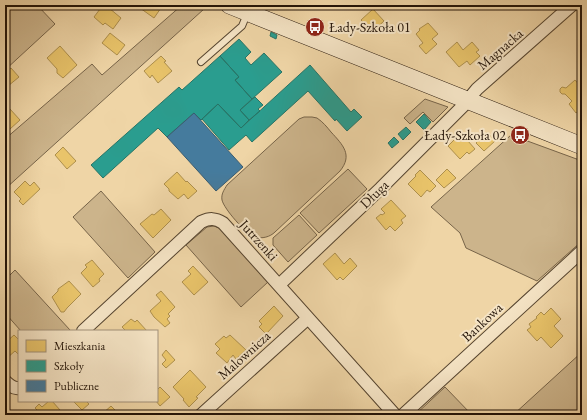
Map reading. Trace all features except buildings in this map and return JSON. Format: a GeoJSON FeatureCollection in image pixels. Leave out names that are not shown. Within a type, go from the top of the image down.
{"type":"FeatureCollection","features":[{"type":"Feature","properties":{"kind":"street"},"geometry":{"type":"LineString","coordinates":[[229,5],[582,146]]}},
{"type":"Feature","properties":{"kind":"street","name":"Magnacka"},"geometry":{"type":"LineString","coordinates":[[467,100],[476,89],[572,5]]}},
{"type":"Feature","properties":{"kind":"street","name":"Długa"},"geometry":{"type":"LineString","coordinates":[[279,285],[386,183],[463,106],[467,100]]}},
{"type":"Feature","properties":{"kind":"street","name":"Jutrzenki"},"geometry":{"type":"LineString","coordinates":[[84,330],[201,222],[210,218],[217,219],[223,223],[395,415]]}},
{"type":"Feature","properties":{"kind":"street","name":"Bankowa"},"geometry":{"type":"LineString","coordinates":[[403,415],[582,251]]}},
{"type":"Feature","properties":{"kind":"street","name":"Malownicza"},"geometry":{"type":"LineString","coordinates":[[201,415],[308,318]]}},
{"type":"Feature","properties":{"kind":"street"},"geometry":{"type":"LineString","coordinates":[[5,381],[10,386],[18,388]]}},
{"type":"Feature","properties":{"kind":"lane"},"geometry":{"type":"LineString","coordinates":[[201,62],[242,26],[248,13]]}},
{"type":"Feature","properties":{"kind":"shaded area"},"geometry":{"type":"Polygon","coordinates":[[[5,5],[37,5],[55,24],[5,70],[5,5]]]}},
{"type":"Feature","properties":{"kind":"shaded area"},"geometry":{"type":"Polygon","coordinates":[[[182,5],[196,5],[204,9],[5,189],[5,139],[92,64],[102,75],[182,5]]]}},
{"type":"Feature","properties":{"kind":"shaded area"},"geometry":{"type":"Polygon","coordinates":[[[425,99],[448,107],[433,122],[423,112],[410,124],[404,118],[425,99]]]}},
{"type":"Feature","properties":{"kind":"shaded area"},"geometry":{"type":"Polygon","coordinates":[[[304,117],[317,118],[339,141],[345,150],[346,160],[344,165],[340,171],[273,234],[263,238],[255,237],[241,226],[231,215],[222,200],[223,192],[227,185],[299,119],[304,117]]]}},
{"type":"Feature","properties":{"kind":"shaded area"},"geometry":{"type":"Polygon","coordinates":[[[511,135],[582,161],[582,241],[537,281],[466,248],[460,233],[431,207],[511,135]]]}},
{"type":"Feature","properties":{"kind":"shaded area"},"geometry":{"type":"Polygon","coordinates":[[[348,169],[367,189],[319,233],[300,213],[348,169]]]}},
{"type":"Feature","properties":{"kind":"shaded area"},"geometry":{"type":"Polygon","coordinates":[[[101,191],[155,252],[128,278],[73,217],[101,191]]]}},
{"type":"Feature","properties":{"kind":"shaded area"},"geometry":{"type":"Polygon","coordinates":[[[299,215],[317,235],[288,262],[273,245],[273,238],[299,215]]]}},
{"type":"Feature","properties":{"kind":"shaded area"},"geometry":{"type":"Polygon","coordinates":[[[214,226],[221,229],[268,282],[241,307],[186,245],[207,227],[214,226]]]}},
{"type":"Feature","properties":{"kind":"shaded area"},"geometry":{"type":"Polygon","coordinates":[[[15,270],[70,330],[20,330],[5,313],[5,280],[15,270]]]}},
{"type":"Feature","properties":{"kind":"shaded area"},"geometry":{"type":"Polygon","coordinates":[[[582,352],[582,415],[513,415],[582,352]]]}},
{"type":"Feature","properties":{"kind":"shaded area"},"geometry":{"type":"Polygon","coordinates":[[[445,387],[472,415],[415,415],[445,387]]]}},
{"type":"Feature","properties":{"kind":"place","name":"Łady-Szkoła 01"},"geometry":{"type":"Point","coordinates":[315,27]}},
{"type":"Feature","properties":{"kind":"place","name":"Łady-Szkoła 02"},"geometry":{"type":"Point","coordinates":[520,135]}}]}
